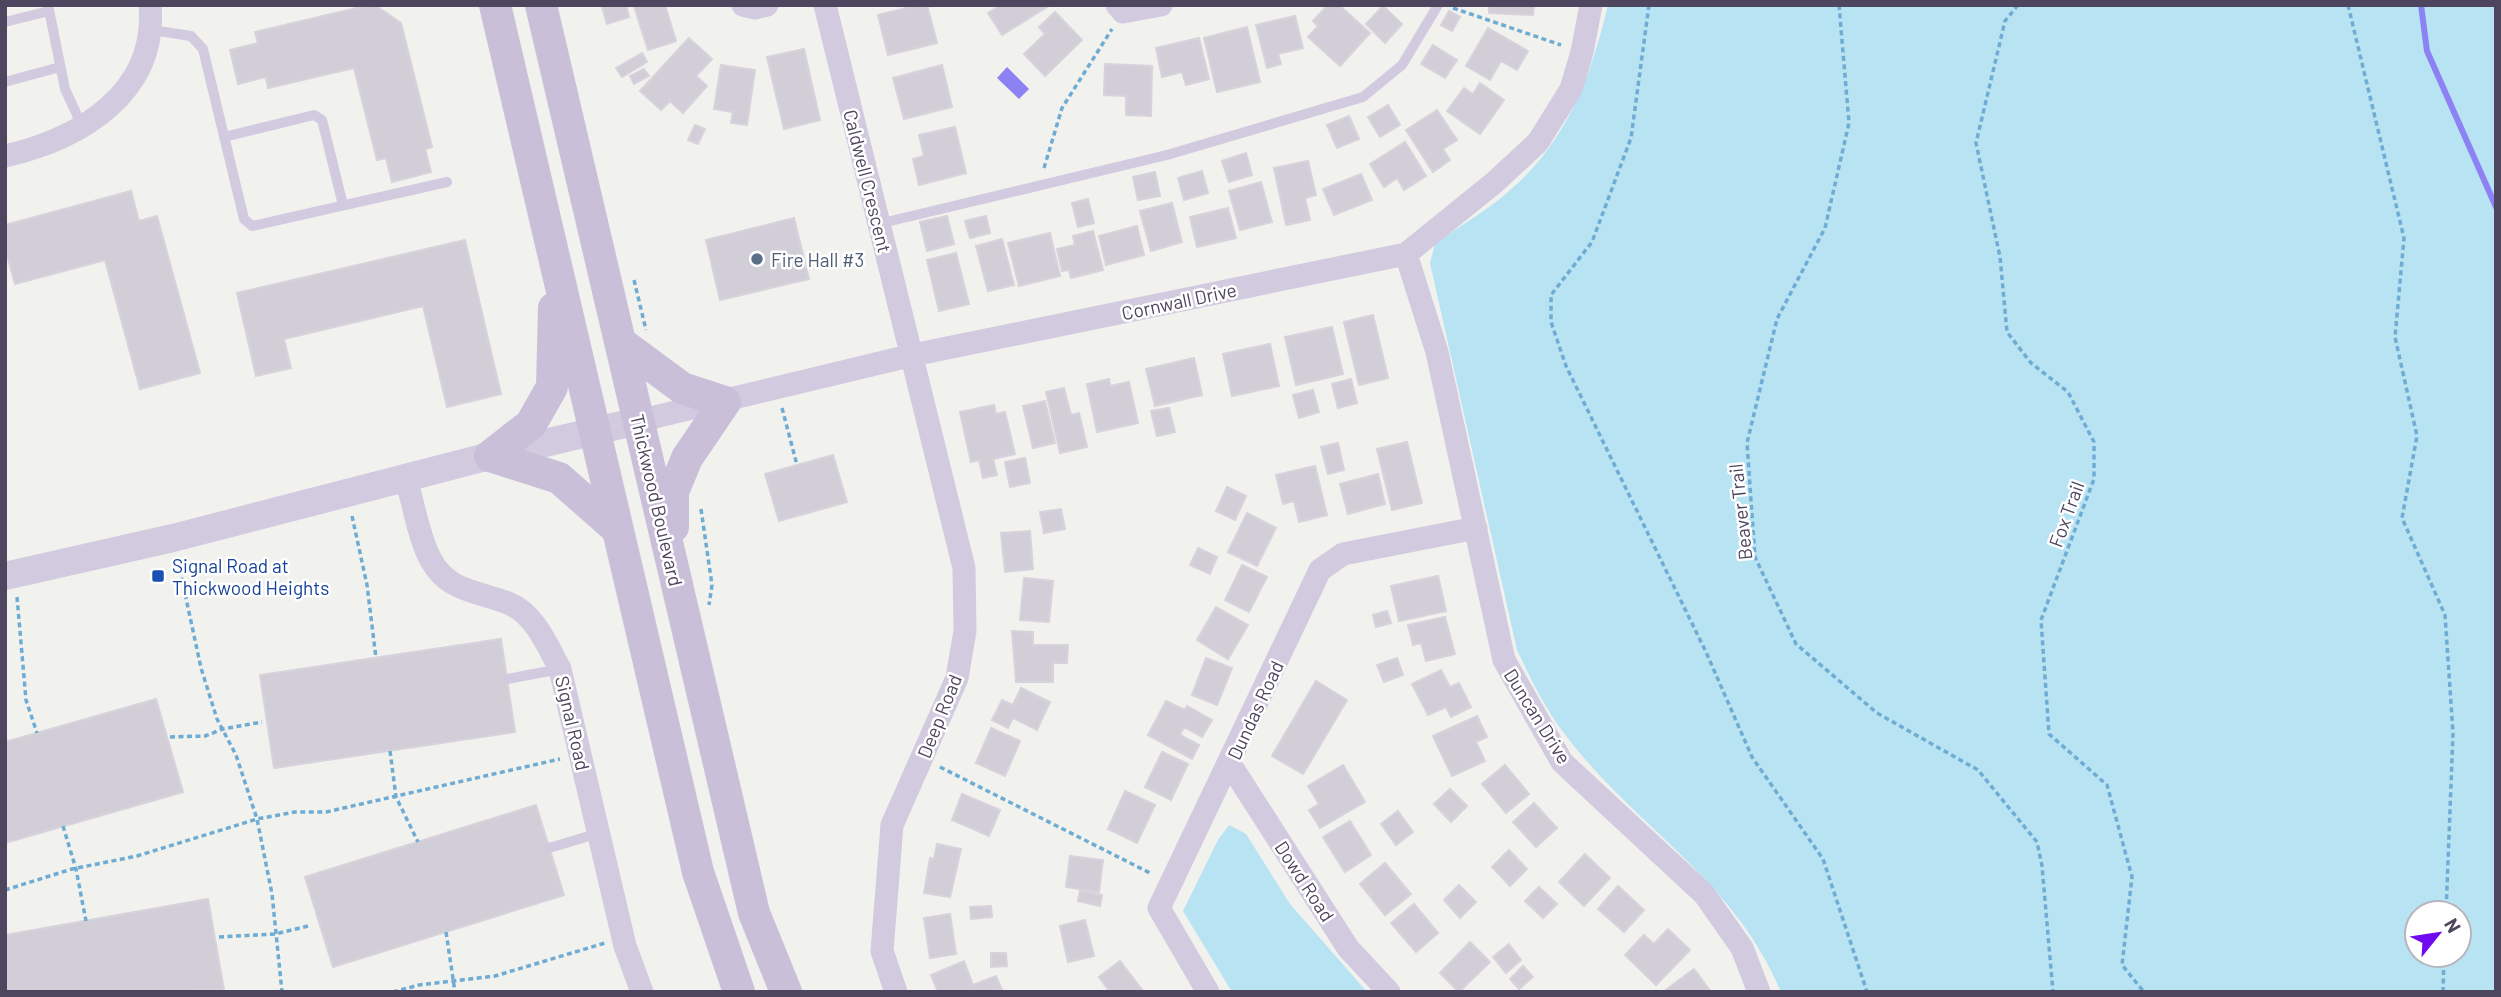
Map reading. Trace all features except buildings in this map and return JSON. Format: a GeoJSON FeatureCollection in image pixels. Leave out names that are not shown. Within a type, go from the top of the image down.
{"type":"FeatureCollection","features":[{"type":"Feature","properties":{"kind":"main road"},"geometry":{"type":"LineString","coordinates":[[495,5],[698,872],[739,992]]}},
{"type":"Feature","properties":{"kind":"main road","name":"Thickwood Boulevard"},"geometry":{"type":"LineString","coordinates":[[541,5],[635,341],[638,421],[754,913],[786,992]]}},
{"type":"Feature","properties":{"kind":"main road"},"geometry":{"type":"LineString","coordinates":[[489,456],[531,424],[552,387],[556,269]]}},
{"type":"Feature","properties":{"kind":"main road"},"geometry":{"type":"LineString","coordinates":[[635,341],[682,388],[725,402],[688,458],[673,492],[672,563]]}},
{"type":"Feature","properties":{"kind":"main road"},"geometry":{"type":"LineString","coordinates":[[489,456],[559,478],[617,529]]}},
{"type":"Feature","properties":{"kind":"street"},"geometry":{"type":"LineString","coordinates":[[5,156],[32,150],[101,117],[128,90],[152,30],[150,5]]}},
{"type":"Feature","properties":{"kind":"street"},"geometry":{"type":"LineString","coordinates":[[743,5],[755,8],[767,5]]}},
{"type":"Feature","properties":{"kind":"street","name":"Caldwell Crescent"},"geometry":{"type":"LineString","coordinates":[[825,5],[913,355]]}},
{"type":"Feature","properties":{"kind":"street"},"geometry":{"type":"LineString","coordinates":[[1120,8],[1161,5]]}},
{"type":"Feature","properties":{"kind":"street","name":"Cornwall Drive"},"geometry":{"type":"LineString","coordinates":[[638,421],[913,355],[1406,254],[1495,182],[1538,142],[1571,89],[1583,52],[1591,5]]}},
{"type":"Feature","properties":{"kind":"street","name":"Duncan Drive"},"geometry":{"type":"LineString","coordinates":[[1406,254],[1437,352],[1504,660],[1562,762],[1704,894],[1742,948],[1759,992]]}},
{"type":"Feature","properties":{"kind":"street","name":"Deep Road"},"geometry":{"type":"LineString","coordinates":[[896,992],[882,951],[892,825],[957,678],[965,631],[964,568],[913,355]]}},
{"type":"Feature","properties":{"kind":"street"},"geometry":{"type":"LineString","coordinates":[[9,575],[173,538],[489,456],[638,421]]}},
{"type":"Feature","properties":{"kind":"street","name":"Signal Road"},"geometry":{"type":"LineString","coordinates":[[406,478],[431,560],[451,584],[475,595],[510,603],[539,628],[560,668],[623,937],[642,992]]}},
{"type":"Feature","properties":{"kind":"street","name":"Dundas Road"},"geometry":{"type":"LineString","coordinates":[[1208,992],[1159,908],[1230,764],[1320,570],[1343,554],[1476,528]]}},
{"type":"Feature","properties":{"kind":"street","name":"Dowd Road"},"geometry":{"type":"LineString","coordinates":[[1230,764],[1348,948],[1389,992]]}},
{"type":"Feature","properties":{"kind":"lane"},"geometry":{"type":"LineString","coordinates":[[878,224],[1167,156],[1363,97],[1402,65],[1438,5]]}},
{"type":"Feature","properties":{"kind":"lane"},"geometry":{"type":"LineString","coordinates":[[5,22],[48,8],[65,89],[82,126]]}},
{"type":"Feature","properties":{"kind":"lane"},"geometry":{"type":"LineString","coordinates":[[152,30],[191,36],[203,49],[244,219],[252,226],[447,182]]}},
{"type":"Feature","properties":{"kind":"lane"},"geometry":{"type":"LineString","coordinates":[[5,82],[60,67]]}},
{"type":"Feature","properties":{"kind":"lane"},"geometry":{"type":"LineString","coordinates":[[224,137],[314,115],[322,120],[343,205]]}},
{"type":"Feature","properties":{"kind":"lane"},"geometry":{"type":"LineString","coordinates":[[507,679],[560,668]]}},
{"type":"Feature","properties":{"kind":"lane"},"geometry":{"type":"LineString","coordinates":[[549,848],[598,833]]}},
{"type":"Feature","properties":{"kind":"path"},"geometry":{"type":"LineString","coordinates":[[1444,5],[1583,52]]}},
{"type":"Feature","properties":{"kind":"path"},"geometry":{"type":"LineString","coordinates":[[1649,5],[1631,138],[1592,242],[1551,295],[1551,323],[1566,366],[1706,652],[1752,757],[1823,859],[1867,992]]}},
{"type":"Feature","properties":{"kind":"path","name":"Beaver Trail"},"geometry":{"type":"LineString","coordinates":[[1839,5],[1849,123],[1825,228],[1777,319],[1747,443],[1755,557],[1796,644],[1877,713],[1978,770],[2037,842],[2042,866],[2053,992]]}},
{"type":"Feature","properties":{"kind":"path","name":"Fox Trail"},"geometry":{"type":"LineString","coordinates":[[2018,5],[2005,21],[1976,143],[2000,257],[2007,332],[2031,363],[2068,392],[2094,442],[2094,479],[2041,620],[2049,734],[2106,785],[2132,877],[2122,965],[2144,992]]}},
{"type":"Feature","properties":{"kind":"path"},"geometry":{"type":"LineString","coordinates":[[2348,5],[2404,238],[2395,337],[2417,436],[2402,518],[2445,615],[2453,733],[2447,899]]}},
{"type":"Feature","properties":{"kind":"path"},"geometry":{"type":"LineString","coordinates":[[1038,187],[1062,108],[1120,8]]}},
{"type":"Feature","properties":{"kind":"path"},"geometry":{"type":"LineString","coordinates":[[631,268],[635,341]]}},
{"type":"Feature","properties":{"kind":"path"},"geometry":{"type":"LineString","coordinates":[[778,389],[797,465]]}},
{"type":"Feature","properties":{"kind":"path"},"geometry":{"type":"LineString","coordinates":[[346,494],[367,585],[376,658]]}},
{"type":"Feature","properties":{"kind":"path"},"geometry":{"type":"LineString","coordinates":[[173,538],[201,668],[223,729],[236,755],[257,819],[272,894],[282,992]]}},
{"type":"Feature","properties":{"kind":"path"},"geometry":{"type":"LineString","coordinates":[[9,575],[26,700],[37,733]]}},
{"type":"Feature","properties":{"kind":"path"},"geometry":{"type":"LineString","coordinates":[[170,737],[205,736],[223,729],[262,722]]}},
{"type":"Feature","properties":{"kind":"path"},"geometry":{"type":"LineString","coordinates":[[390,751],[396,797],[418,842]]}},
{"type":"Feature","properties":{"kind":"path"},"geometry":{"type":"LineString","coordinates":[[5,890],[76,869],[137,856],[257,819],[295,813],[326,812],[580,755]]}},
{"type":"Feature","properties":{"kind":"path"},"geometry":{"type":"LineString","coordinates":[[921,758],[1169,883]]}},
{"type":"Feature","properties":{"kind":"path"},"geometry":{"type":"LineString","coordinates":[[63,826],[76,869],[86,921]]}},
{"type":"Feature","properties":{"kind":"path"},"geometry":{"type":"LineString","coordinates":[[219,937],[275,934],[307,926]]}},
{"type":"Feature","properties":{"kind":"path"},"geometry":{"type":"LineString","coordinates":[[446,932],[455,992]]}},
{"type":"Feature","properties":{"kind":"path"},"geometry":{"type":"LineString","coordinates":[[393,992],[495,976],[623,937]]}},
{"type":"Feature","properties":{"kind":"path"},"geometry":{"type":"LineString","coordinates":[[2442,992],[2443,969]]}},
{"type":"Feature","properties":{"kind":"shaded area"},"geometry":{"type":"Polygon","coordinates":[[[1608,5],[2496,5],[2496,992],[1781,992],[1761,952],[1737,916],[1710,884],[1591,766],[1564,733],[1544,703],[1517,650],[1430,263],[1435,244],[1500,198],[1529,172],[1547,151],[1574,106],[1594,57],[1608,5]]]}},
{"type":"Feature","properties":{"kind":"shaded area"},"geometry":{"type":"Polygon","coordinates":[[[1007,67],[1029,89],[1019,99],[997,78],[1007,67]]]}},
{"type":"Feature","properties":{"kind":"shaded area"},"geometry":{"type":"Polygon","coordinates":[[[1229,825],[1246,834],[1290,904],[1367,992],[1232,992],[1183,911],[1218,840],[1229,825]]]}},
{"type":"Feature","properties":{"kind":"waterway"},"geometry":{"type":"LineString","coordinates":[[2421,5],[2427,51],[2496,207]]}},
{"type":"Feature","properties":{"kind":"place","name":"Fire Hall #3"},"geometry":{"type":"Point","coordinates":[757,259]}},
{"type":"Feature","properties":{"kind":"place","name":"Signal Road at Thickwood Heights"},"geometry":{"type":"Point","coordinates":[158,576]}}]}
